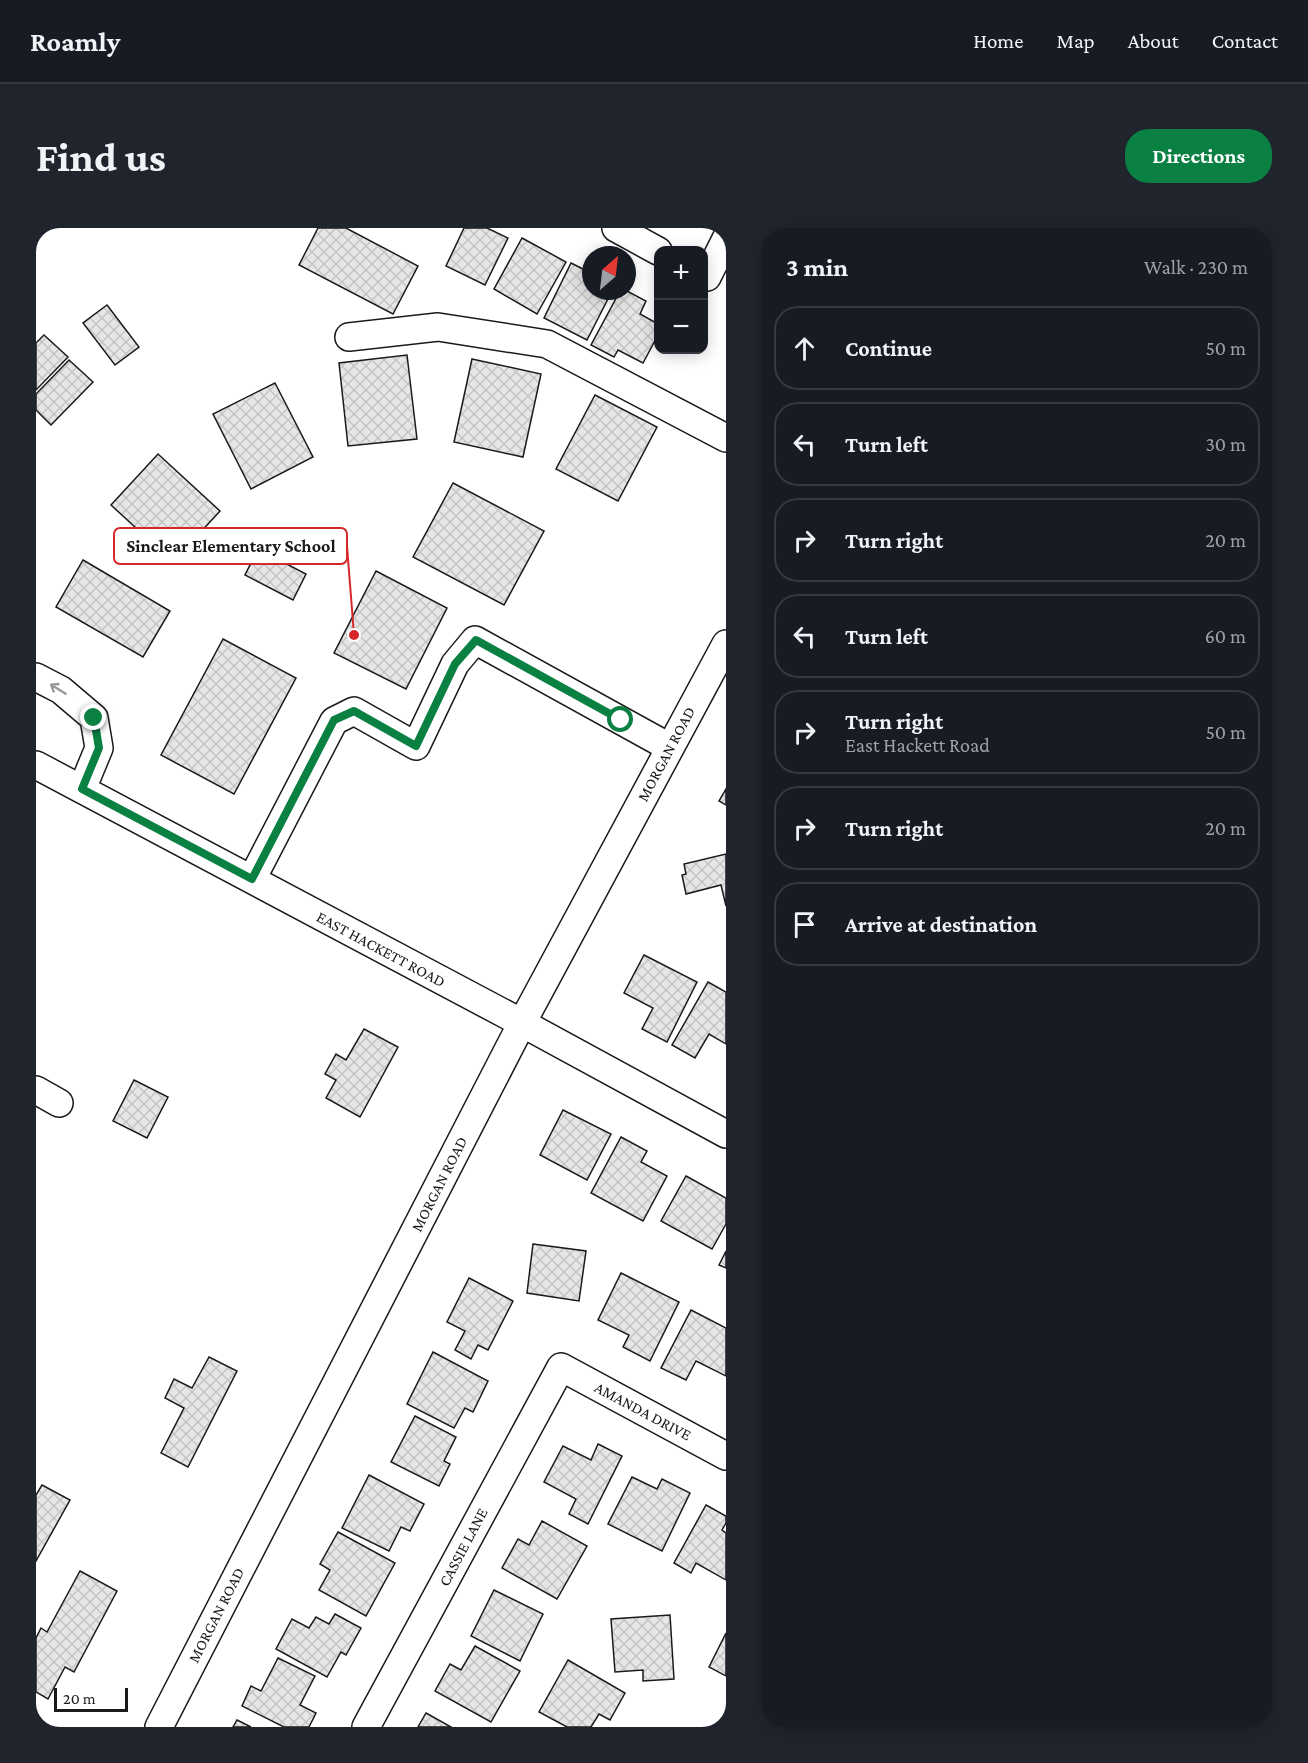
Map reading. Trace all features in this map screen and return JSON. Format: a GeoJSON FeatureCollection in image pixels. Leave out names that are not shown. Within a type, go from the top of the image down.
{"type":"FeatureCollection","features":[{"type":"Feature","properties":{"kind":"street"},"geometry":{"type":"LineString","coordinates":[[616,228],[654,249]]}},
{"type":"Feature","properties":{"kind":"street"},"geometry":{"type":"LineString","coordinates":[[708,271],[726,239]]}},
{"type":"Feature","properties":{"kind":"street"},"geometry":{"type":"LineString","coordinates":[[349,337],[438,327],[547,344],[726,438]]}},
{"type":"Feature","properties":{"kind":"street"},"geometry":{"type":"LineString","coordinates":[[252,879],[334,720],[354,711],[416,746],[455,664],[476,640],[669,747]]}},
{"type":"Feature","properties":{"kind":"street","name":"MORGAN ROAD"},"geometry":{"type":"LineString","coordinates":[[159,1727],[522,1023],[726,644]]}},
{"type":"Feature","properties":{"kind":"street"},"geometry":{"type":"LineString","coordinates":[[36,677],[61,690],[94,718],[99,748],[82,789]]}},
{"type":"Feature","properties":{"kind":"street","name":"EAST HACKETT ROAD"},"geometry":{"type":"LineString","coordinates":[[36,765],[726,1134]]}},
{"type":"Feature","properties":{"kind":"street","name":"AMANDA DRIVE"},"geometry":{"type":"LineString","coordinates":[[561,1366],[726,1456]]}},
{"type":"Feature","properties":{"kind":"street","name":"CASSIE LANE"},"geometry":{"type":"LineString","coordinates":[[366,1727],[561,1366]]}},
{"type":"Feature","properties":{"kind":"building"},"geometry":{"type":"Polygon","coordinates":[[[318,228],[346,228],[418,266],[393,314],[299,265],[318,228]]]}},
{"type":"Feature","properties":{"kind":"building"},"geometry":{"type":"Polygon","coordinates":[[[464,228],[487,228],[508,238],[485,285],[446,266],[464,228]]]}},
{"type":"Feature","properties":{"kind":"building"},"geometry":{"type":"Polygon","coordinates":[[[522,238],[566,262],[537,314],[494,289],[522,238]]]}},
{"type":"Feature","properties":{"kind":"building"},"geometry":{"type":"Polygon","coordinates":[[[571,263],[582,268],[582,300],[607,300],[587,340],[544,318],[571,263]]]}},
{"type":"Feature","properties":{"kind":"building"},"geometry":{"type":"Polygon","coordinates":[[[636,296],[646,301],[640,314],[654,322],[654,342],[643,363],[618,350],[614,357],[591,345],[615,300],[636,300],[636,296]]]}},
{"type":"Feature","properties":{"kind":"building"},"geometry":{"type":"Polygon","coordinates":[[[107,305],[139,347],[115,365],[83,323],[107,305]]]}},
{"type":"Feature","properties":{"kind":"building"},"geometry":{"type":"Polygon","coordinates":[[[44,335],[68,357],[36,390],[36,343],[44,335]]]}},
{"type":"Feature","properties":{"kind":"building"},"geometry":{"type":"Polygon","coordinates":[[[407,355],[417,439],[348,446],[339,363],[407,355]]]}},
{"type":"Feature","properties":{"kind":"building"},"geometry":{"type":"Polygon","coordinates":[[[472,359],[541,374],[523,457],[454,442],[472,359]]]}},
{"type":"Feature","properties":{"kind":"building"},"geometry":{"type":"Polygon","coordinates":[[[69,360],[93,382],[51,425],[36,410],[36,394],[69,360]]]}},
{"type":"Feature","properties":{"kind":"building"},"geometry":{"type":"Polygon","coordinates":[[[275,383],[313,457],[251,489],[213,414],[275,383]]]}},
{"type":"Feature","properties":{"kind":"building"},"geometry":{"type":"Polygon","coordinates":[[[595,395],[657,427],[618,501],[556,469],[595,395]]]}},
{"type":"Feature","properties":{"kind":"building"},"geometry":{"type":"Polygon","coordinates":[[[158,454],[220,511],[173,562],[111,505],[158,454]]]}},
{"type":"Feature","properties":{"kind":"building"},"geometry":{"type":"Polygon","coordinates":[[[453,483],[544,531],[504,605],[413,557],[453,483]]]}},
{"type":"Feature","properties":{"kind":"building"},"geometry":{"type":"Polygon","coordinates":[[[258,549],[306,574],[293,600],[245,575],[258,549]]]}},
{"type":"Feature","properties":{"kind":"building"},"geometry":{"type":"Polygon","coordinates":[[[83,560],[170,611],[143,657],[56,607],[83,560]]]}},
{"type":"Feature","properties":{"kind":"building"},"geometry":{"type":"Polygon","coordinates":[[[376,571],[447,608],[406,689],[334,653],[376,571]]]}},
{"type":"Feature","properties":{"kind":"building"},"geometry":{"type":"Polygon","coordinates":[[[223,639],[296,678],[234,794],[161,755],[223,639]]]}},
{"type":"Feature","properties":{"kind":"building"},"geometry":{"type":"Polygon","coordinates":[[[726,789],[726,805],[719,801],[726,789]]]}},
{"type":"Feature","properties":{"kind":"building"},"geometry":{"type":"Polygon","coordinates":[[[726,854],[726,906],[721,885],[686,894],[682,875],[686,874],[684,864],[726,854]]]}},
{"type":"Feature","properties":{"kind":"building"},"geometry":{"type":"Polygon","coordinates":[[[644,955],[697,982],[667,1042],[642,1029],[653,1008],[624,993],[644,955]]]}},
{"type":"Feature","properties":{"kind":"building"},"geometry":{"type":"Polygon","coordinates":[[[708,982],[726,992],[726,1044],[709,1034],[695,1058],[672,1045],[708,982]]]}},
{"type":"Feature","properties":{"kind":"building"},"geometry":{"type":"Polygon","coordinates":[[[364,1029],[398,1047],[360,1117],[326,1098],[336,1080],[325,1074],[336,1054],[346,1060],[364,1029]]]}},
{"type":"Feature","properties":{"kind":"building"},"geometry":{"type":"Polygon","coordinates":[[[134,1080],[168,1097],[147,1138],[113,1121],[134,1080]]]}},
{"type":"Feature","properties":{"kind":"building"},"geometry":{"type":"Polygon","coordinates":[[[563,1110],[611,1134],[587,1180],[540,1155],[563,1110]]]}},
{"type":"Feature","properties":{"kind":"building"},"geometry":{"type":"Polygon","coordinates":[[[621,1137],[647,1151],[641,1162],[667,1176],[643,1221],[591,1193],[621,1137]]]}},
{"type":"Feature","properties":{"kind":"building"},"geometry":{"type":"Polygon","coordinates":[[[686,1176],[726,1198],[726,1224],[712,1249],[661,1221],[686,1176]]]}},
{"type":"Feature","properties":{"kind":"building"},"geometry":{"type":"Polygon","coordinates":[[[533,1244],[586,1251],[579,1301],[527,1293],[533,1244]]]}},
{"type":"Feature","properties":{"kind":"building"},"geometry":{"type":"Polygon","coordinates":[[[726,1251],[726,1268],[719,1265],[726,1251]]]}},
{"type":"Feature","properties":{"kind":"building"},"geometry":{"type":"Polygon","coordinates":[[[621,1273],[679,1302],[650,1361],[623,1347],[629,1335],[598,1320],[621,1273]]]}},
{"type":"Feature","properties":{"kind":"building"},"geometry":{"type":"Polygon","coordinates":[[[469,1278],[513,1301],[488,1350],[478,1345],[471,1359],[455,1350],[465,1331],[447,1322],[469,1278]]]}},
{"type":"Feature","properties":{"kind":"building"},"geometry":{"type":"Polygon","coordinates":[[[691,1310],[726,1328],[726,1376],[696,1361],[686,1380],[661,1368],[691,1310]]]}},
{"type":"Feature","properties":{"kind":"building"},"geometry":{"type":"Polygon","coordinates":[[[433,1352],[488,1381],[473,1412],[465,1408],[454,1428],[407,1404],[433,1352]]]}},
{"type":"Feature","properties":{"kind":"building"},"geometry":{"type":"Polygon","coordinates":[[[209,1357],[237,1371],[188,1467],[161,1453],[184,1408],[165,1398],[174,1379],[192,1388],[209,1357]]]}},
{"type":"Feature","properties":{"kind":"building"},"geometry":{"type":"Polygon","coordinates":[[[415,1416],[456,1437],[444,1461],[450,1464],[439,1486],[391,1462],[415,1416]]]}},
{"type":"Feature","properties":{"kind":"building"},"geometry":{"type":"Polygon","coordinates":[[[598,1444],[622,1456],[588,1524],[569,1514],[576,1499],[544,1482],[563,1446],[591,1460],[598,1444]]]}},
{"type":"Feature","properties":{"kind":"building"},"geometry":{"type":"Polygon","coordinates":[[[369,1475],[424,1504],[410,1531],[401,1527],[389,1551],[342,1528],[369,1475]]]}},
{"type":"Feature","properties":{"kind":"building"},"geometry":{"type":"Polygon","coordinates":[[[632,1477],[657,1489],[662,1479],[690,1493],[662,1551],[608,1524],[632,1477]]]}},
{"type":"Feature","properties":{"kind":"building"},"geometry":{"type":"Polygon","coordinates":[[[42,1485],[70,1500],[36,1561],[36,1495],[42,1485]]]}},
{"type":"Feature","properties":{"kind":"building"},"geometry":{"type":"Polygon","coordinates":[[[706,1505],[726,1516],[726,1523],[722,1530],[726,1533],[726,1580],[696,1563],[691,1573],[674,1563],[706,1505]]]}},
{"type":"Feature","properties":{"kind":"building"},"geometry":{"type":"Polygon","coordinates":[[[542,1521],[587,1546],[557,1599],[502,1568],[518,1539],[529,1545],[542,1521]]]}},
{"type":"Feature","properties":{"kind":"building"},"geometry":{"type":"Polygon","coordinates":[[[338,1532],[395,1563],[366,1616],[319,1590],[330,1570],[320,1564],[338,1532]]]}},
{"type":"Feature","properties":{"kind":"building"},"geometry":{"type":"Polygon","coordinates":[[[80,1571],[117,1591],[74,1672],[65,1667],[48,1699],[36,1692],[36,1638],[41,1628],[47,1632],[80,1571]]]}},
{"type":"Feature","properties":{"kind":"building"},"geometry":{"type":"Polygon","coordinates":[[[494,1590],[543,1614],[520,1661],[471,1636],[494,1590]]]}},
{"type":"Feature","properties":{"kind":"building"},"geometry":{"type":"Polygon","coordinates":[[[335,1614],[361,1628],[346,1655],[341,1652],[327,1677],[276,1649],[292,1619],[309,1628],[316,1617],[329,1624],[335,1614]]]}},
{"type":"Feature","properties":{"kind":"building"},"geometry":{"type":"Polygon","coordinates":[[[670,1615],[674,1679],[643,1681],[643,1670],[615,1672],[611,1619],[670,1615]]]}},
{"type":"Feature","properties":{"kind":"building"},"geometry":{"type":"Polygon","coordinates":[[[726,1633],[726,1676],[709,1667],[726,1633]]]}},
{"type":"Feature","properties":{"kind":"building"},"geometry":{"type":"Polygon","coordinates":[[[475,1646],[520,1671],[491,1722],[435,1691],[450,1664],[461,1670],[475,1646]]]}},
{"type":"Feature","properties":{"kind":"building"},"geometry":{"type":"Polygon","coordinates":[[[278,1658],[315,1676],[300,1705],[316,1713],[309,1727],[284,1727],[242,1706],[251,1686],[261,1691],[278,1658]]]}},
{"type":"Feature","properties":{"kind":"building"},"geometry":{"type":"Polygon","coordinates":[[[568,1660],[625,1693],[610,1720],[599,1714],[591,1727],[567,1727],[539,1712],[568,1660]]]}},
{"type":"Feature","properties":{"kind":"building"},"geometry":{"type":"Polygon","coordinates":[[[426,1713],[451,1727],[418,1727],[426,1713]]]}},
{"type":"Feature","properties":{"kind":"building"},"geometry":{"type":"Polygon","coordinates":[[[237,1720],[251,1727],[233,1727],[237,1720]]]}},
{"type":"Feature","properties":{"kind":"place","name":"Sinclear Elementary School"},"geometry":{"type":"Point","coordinates":[354,635]}},
{"type":"Feature","properties":{"kind":"route"},"geometry":{"type":"LineString","coordinates":[[94,718],[99,748],[82,789],[252,879],[334,720],[354,711],[416,746],[455,664],[476,640],[621,720]]}}]}
